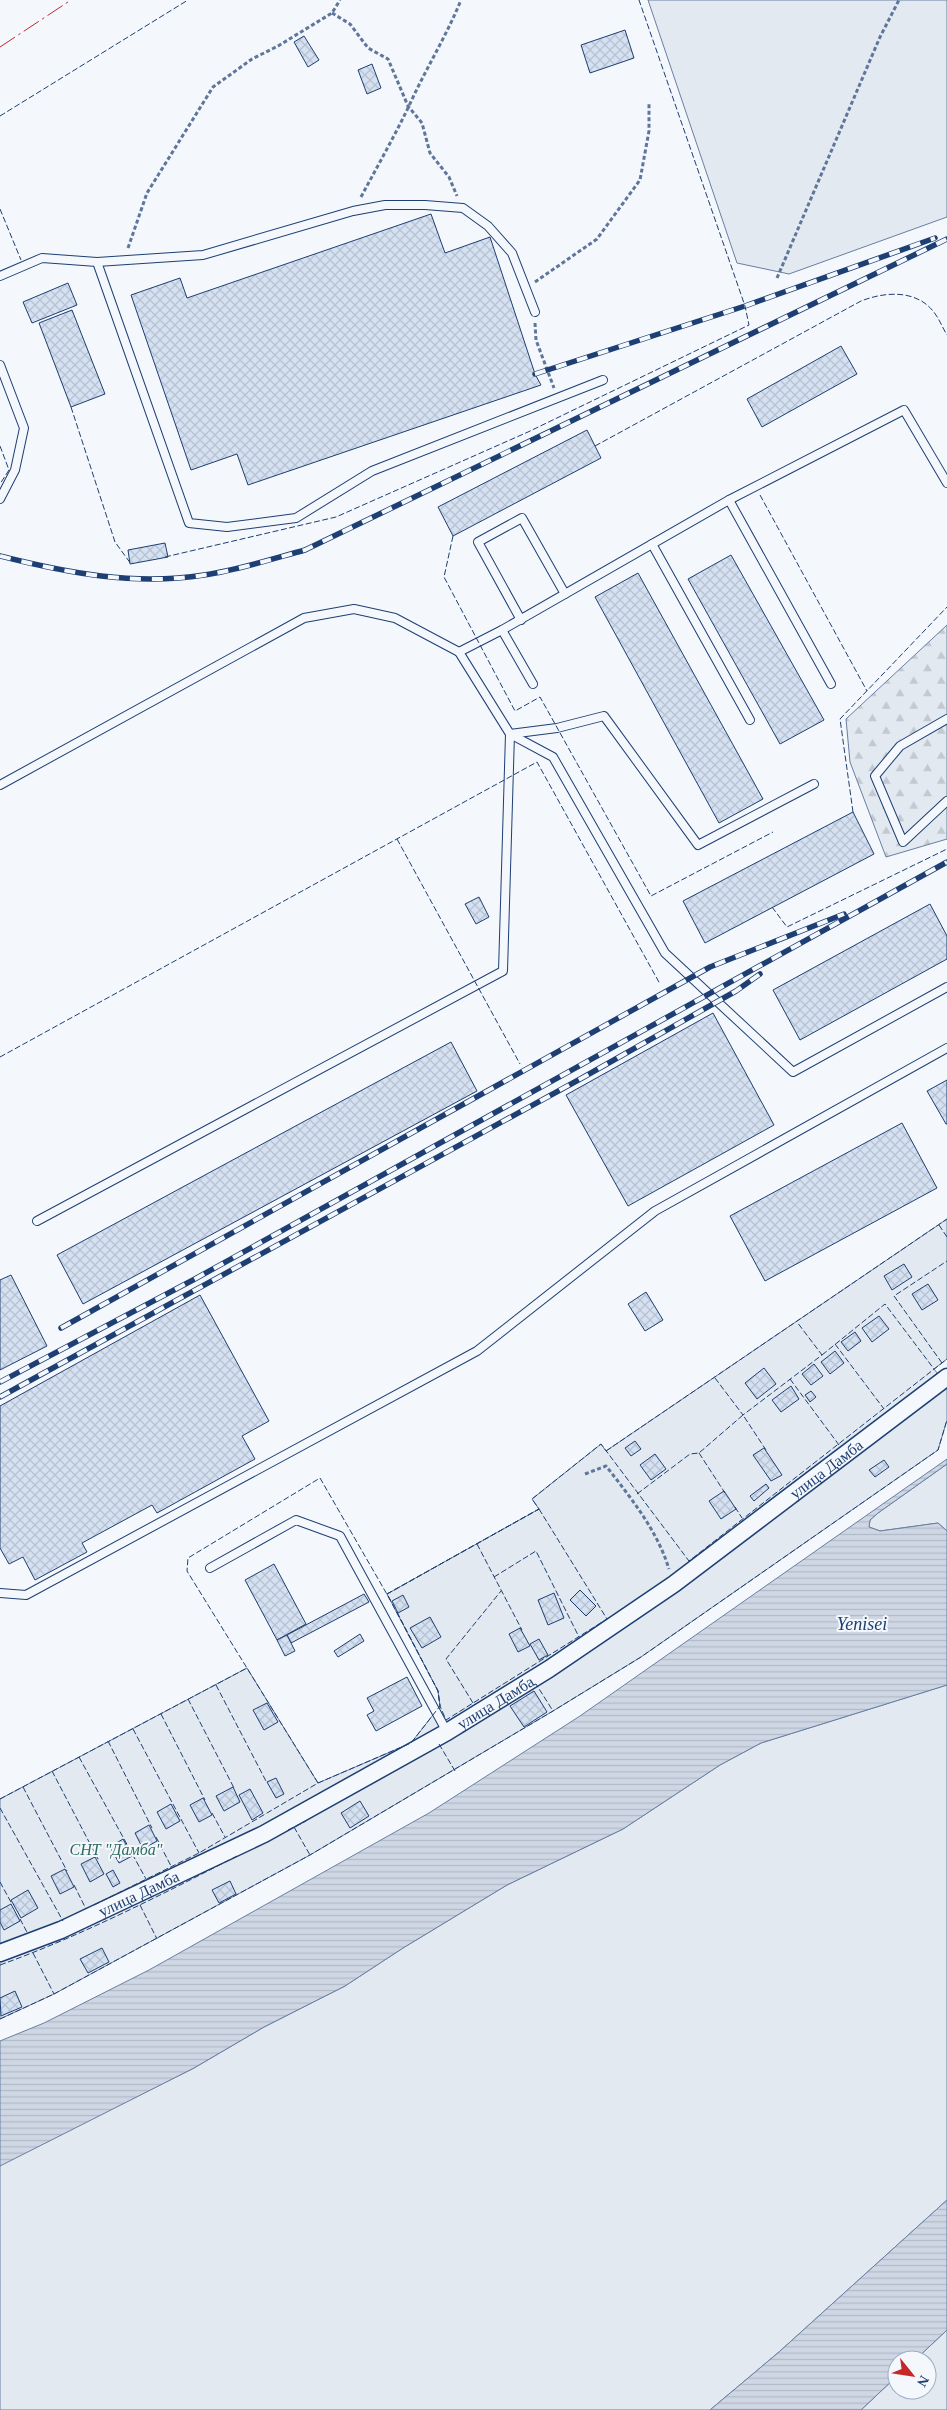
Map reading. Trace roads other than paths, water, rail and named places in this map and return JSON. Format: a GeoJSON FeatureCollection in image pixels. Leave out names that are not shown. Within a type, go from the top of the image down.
{"type":"FeatureCollection","features":[{"type":"Feature","properties":{"kind":"street","name":"улица Дамба"},"geometry":{"type":"LineString","coordinates":[[0,1953],[60,1930],[264,1834],[448,1732],[549,1669],[674,1584],[947,1377]]}},
{"type":"Feature","properties":{"kind":"lane"},"geometry":{"type":"LineString","coordinates":[[0,276],[42,258],[97,262],[203,255],[353,211],[386,206],[424,205],[463,208],[488,226],[512,253],[535,312]]}},
{"type":"Feature","properties":{"kind":"lane"},"geometry":{"type":"LineString","coordinates":[[97,262],[189,523],[227,527],[296,518],[372,471],[603,380]]}},
{"type":"Feature","properties":{"kind":"lane"},"geometry":{"type":"LineString","coordinates":[[0,365],[24,428],[16,470],[0,499]]}},
{"type":"Feature","properties":{"kind":"lane"},"geometry":{"type":"LineString","coordinates":[[459,652],[521,620],[729,500],[904,410],[947,483]]}},
{"type":"Feature","properties":{"kind":"lane"},"geometry":{"type":"LineString","coordinates":[[729,500],[831,684]]}},
{"type":"Feature","properties":{"kind":"lane"},"geometry":{"type":"LineString","coordinates":[[521,620],[478,542],[522,518],[565,594]]}},
{"type":"Feature","properties":{"kind":"lane"},"geometry":{"type":"LineString","coordinates":[[652,544],[750,720]]}},
{"type":"Feature","properties":{"kind":"lane"},"geometry":{"type":"LineString","coordinates":[[0,785],[304,618],[354,610],[395,618],[459,652],[510,734],[553,757],[664,953],[793,1072],[947,987]]}},
{"type":"Feature","properties":{"kind":"lane"},"geometry":{"type":"LineString","coordinates":[[502,630],[532,684]]}},
{"type":"Feature","properties":{"kind":"lane"},"geometry":{"type":"LineString","coordinates":[[510,734],[557,728],[604,716],[698,845],[814,784]]}},
{"type":"Feature","properties":{"kind":"lane"},"geometry":{"type":"LineString","coordinates":[[947,719],[900,746],[875,776],[903,842],[947,802]]}},
{"type":"Feature","properties":{"kind":"lane"},"geometry":{"type":"LineString","coordinates":[[37,1221],[503,971],[510,734]]}},
{"type":"Feature","properties":{"kind":"lane"},"geometry":{"type":"LineString","coordinates":[[0,1593],[26,1595],[477,1351],[654,1211],[947,1048]]}},
{"type":"Feature","properties":{"kind":"lane"},"geometry":{"type":"LineString","coordinates":[[210,1568],[296,1520],[340,1536],[448,1732]]}},
{"type":"Feature","properties":{"kind":"water","name":"Yenisei"},"geometry":{"type":"Polygon","coordinates":[[[947,1459],[947,1464],[878,1513],[870,1520],[869,1527],[880,1531],[938,1523],[947,1531],[947,1685],[761,1743],[720,1765],[623,1829],[507,1885],[403,1948],[345,1986],[264,2027],[194,2068],[0,2166],[0,2041],[44,2023],[149,1970],[429,1813],[580,1716],[947,1459]]]}},
{"type":"Feature","properties":{"kind":"water"},"geometry":{"type":"Polygon","coordinates":[[[947,2200],[947,2330],[926,2350],[887,2350],[887,2385],[861,2410],[710,2410],[779,2352],[947,2200]]]}},
{"type":"Feature","properties":{"kind":"railway"},"geometry":{"type":"LineString","coordinates":[[535,374],[745,306],[935,238]]}},
{"type":"Feature","properties":{"kind":"railway"},"geometry":{"type":"LineString","coordinates":[[0,556],[50,568],[101,576],[152,579],[217,573],[305,550],[947,239]]}},
{"type":"Feature","properties":{"kind":"railway"},"geometry":{"type":"LineString","coordinates":[[0,1382],[193,1280],[947,862]]}},
{"type":"Feature","properties":{"kind":"railway"},"geometry":{"type":"LineString","coordinates":[[61,1328],[710,967],[844,914]]}},
{"type":"Feature","properties":{"kind":"railway"},"geometry":{"type":"LineString","coordinates":[[0,1397],[582,1078],[736,991],[760,974]]}},
{"type":"Feature","properties":{"kind":"park label","name":"СНТ \"Дамба\""},"geometry":{"type":"Point","coordinates":[116,1849]}}]}
